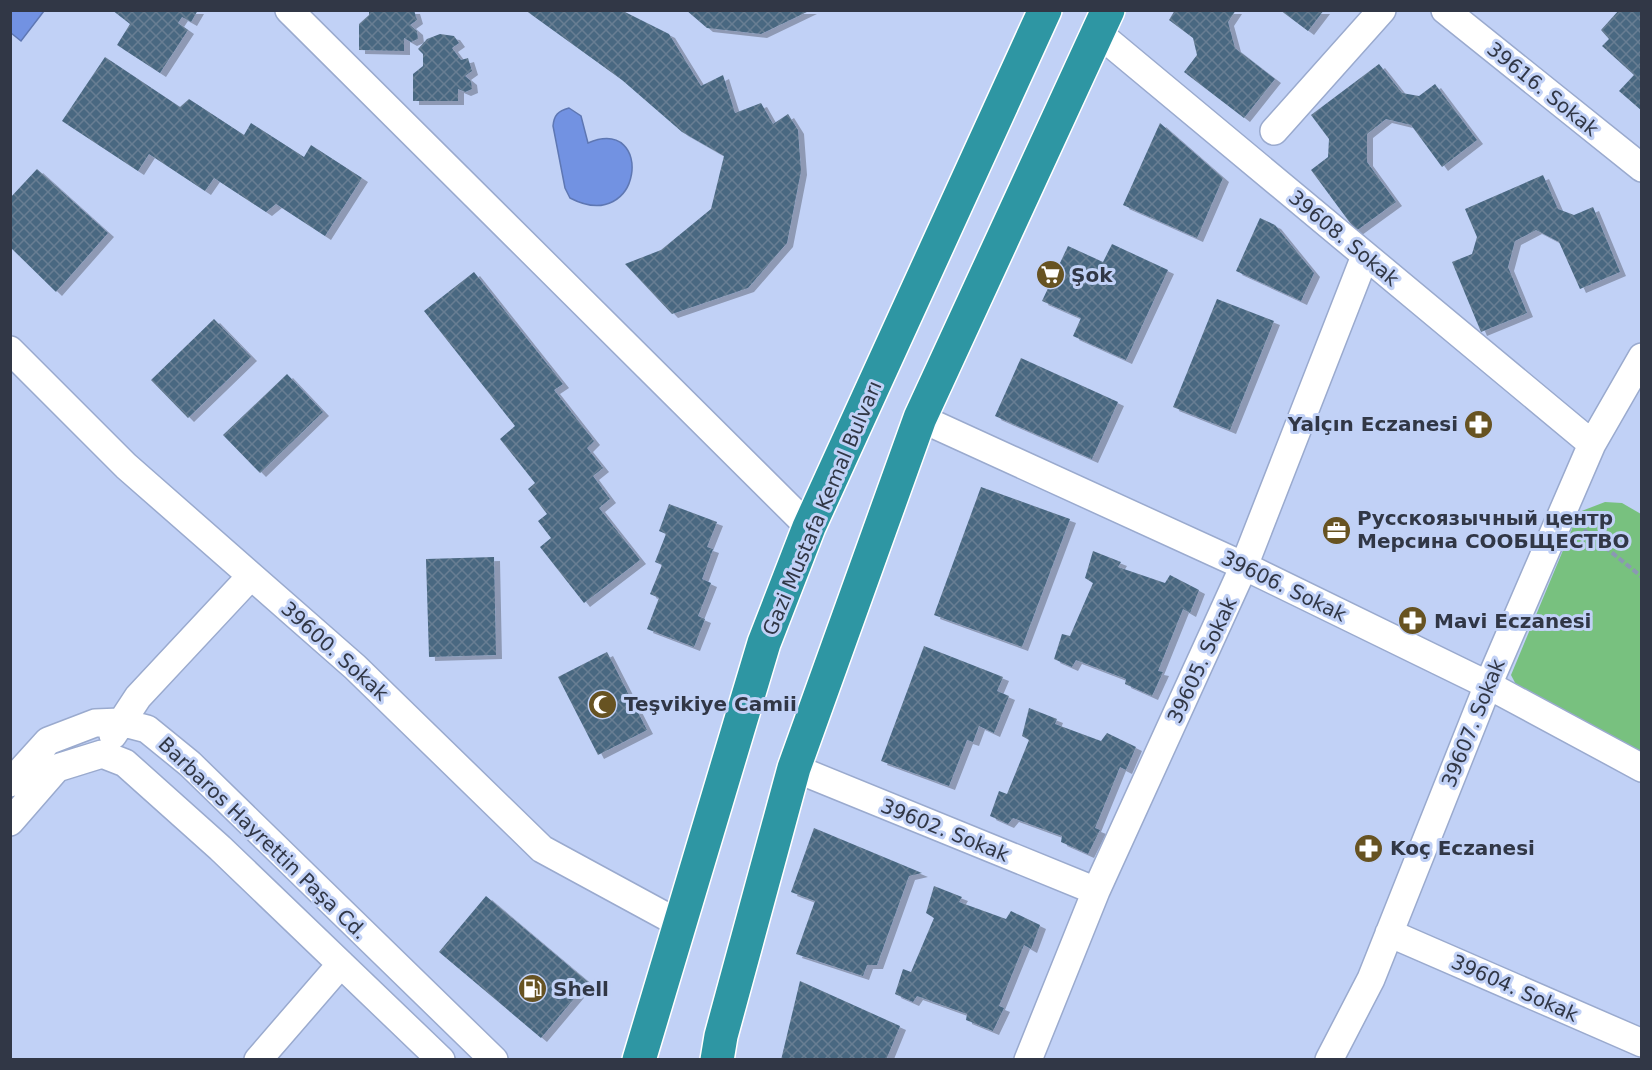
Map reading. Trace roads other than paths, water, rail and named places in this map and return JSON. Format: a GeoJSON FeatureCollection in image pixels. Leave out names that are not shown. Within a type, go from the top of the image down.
{"type":"FeatureCollection","features":[{"type":"Feature","properties":{"kind":"highway","name":"Gazi Mustafa Kemal Bulvarı"},"geometry":{"type":"LineString","coordinates":[[639,1059],[764,643],[809,526],[1045,10]]}},
{"type":"Feature","properties":{"kind":"highway"},"geometry":{"type":"LineString","coordinates":[[717,1059],[721,1036],[795,768],[920,418],[1102,21]]}},
{"type":"Feature","properties":{"kind":"street"},"geometry":{"type":"LineString","coordinates":[[289,10],[809,526]]}},
{"type":"Feature","properties":{"kind":"street"},"geometry":{"type":"LineString","coordinates":[[1274,131],[1382,10]]}},
{"type":"Feature","properties":{"kind":"street","name":"39616. Sokak"},"geometry":{"type":"LineString","coordinates":[[1445,10],[1641,168]]}},
{"type":"Feature","properties":{"kind":"street","name":"39608. Sokak"},"geometry":{"type":"LineString","coordinates":[[1102,21],[1365,256],[1592,444]]}},
{"type":"Feature","properties":{"kind":"street","name":"39605. Sokak"},"geometry":{"type":"LineString","coordinates":[[1028,1059],[1096,891],[1245,566],[1365,256]]}},
{"type":"Feature","properties":{"kind":"street","name":"39600. Sokak"},"geometry":{"type":"LineString","coordinates":[[10,350],[126,466],[355,667],[542,849],[680,924]]}},
{"type":"Feature","properties":{"kind":"street","name":"39607. Sokak"},"geometry":{"type":"LineString","coordinates":[[1329,1059],[1371,979],[1488,685],[1592,444],[1641,357]]}},
{"type":"Feature","properties":{"kind":"street","name":"39606. Sokak"},"geometry":{"type":"LineString","coordinates":[[920,418],[1245,566],[1488,685],[1641,768]]}},
{"type":"Feature","properties":{"kind":"street"},"geometry":{"type":"LineString","coordinates":[[102,754],[120,722],[138,697],[251,576]]}},
{"type":"Feature","properties":{"kind":"street","name":"Barbaros Hayrettin Paşa Cd."},"geometry":{"type":"LineString","coordinates":[[10,783],[48,741],[95,723],[120,722],[147,729],[190,764],[494,1059]]}},
{"type":"Feature","properties":{"kind":"street"},"geometry":{"type":"LineString","coordinates":[[10,822],[57,768],[102,754],[125,763],[147,781],[441,1059]]}},
{"type":"Feature","properties":{"kind":"street","name":"39602. Sokak"},"geometry":{"type":"LineString","coordinates":[[795,768],[1096,891]]}},
{"type":"Feature","properties":{"kind":"street","name":"39604. Sokak"},"geometry":{"type":"LineString","coordinates":[[1389,933],[1641,1043]]}},
{"type":"Feature","properties":{"kind":"street"},"geometry":{"type":"LineString","coordinates":[[258,1059],[341,964]]}},
{"type":"Feature","properties":{"kind":"water"},"geometry":{"type":"Polygon","coordinates":[[[11,10],[44,11],[21,41],[11,33],[11,10]]]}},
{"type":"Feature","properties":{"kind":"water"},"geometry":{"type":"Polygon","coordinates":[[[569,108],[581,116],[588,143],[609,139],[624,145],[631,158],[632,174],[625,190],[613,201],[594,205],[570,198],[565,188],[553,126],[557,114],[569,108]]]}},
{"type":"Feature","properties":{"kind":"place","name":"Şok"},"geometry":{"type":"Point","coordinates":[1050,275]}},
{"type":"Feature","properties":{"kind":"place","name":"Yalçın Eczanesi"},"geometry":{"type":"Point","coordinates":[1479,424]}},
{"type":"Feature","properties":{"kind":"place","name":"Русскоязычный центр Мерсина СООБЩЕСТВО"},"geometry":{"type":"Point","coordinates":[1336,530]}},
{"type":"Feature","properties":{"kind":"place","name":"Mavi Eczanesi"},"geometry":{"type":"Point","coordinates":[1413,621]}},
{"type":"Feature","properties":{"kind":"place","name":"Teşvikiye Camii"},"geometry":{"type":"Point","coordinates":[603,704]}},
{"type":"Feature","properties":{"kind":"place","name":"Koç Eczanesi"},"geometry":{"type":"Point","coordinates":[1369,848]}},
{"type":"Feature","properties":{"kind":"place","name":"Shell"},"geometry":{"type":"Point","coordinates":[532,989]}}]}
